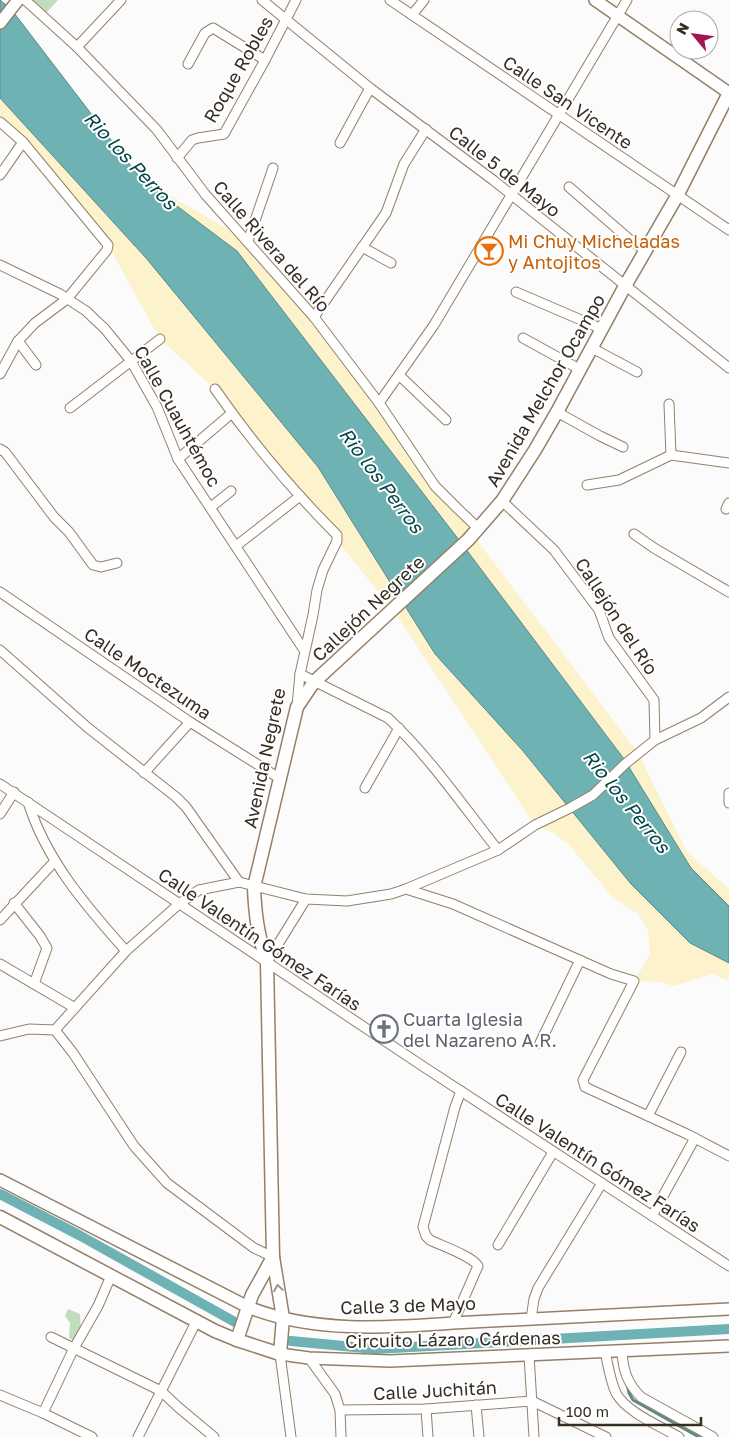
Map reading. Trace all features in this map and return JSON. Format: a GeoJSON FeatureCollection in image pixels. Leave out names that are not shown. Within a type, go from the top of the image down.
{"type":"FeatureCollection","features":[{"type":"Feature","properties":{"kind":"main road","name":"Avenida Melchor Ocampo"},"geometry":{"type":"LineString","coordinates":[[468,540],[502,500],[535,450],[645,250],[677,196],[729,93]]}},
{"type":"Feature","properties":{"kind":"main road","name":"Callejón Negrete"},"geometry":{"type":"LineString","coordinates":[[297,707],[314,682],[468,540]]}},
{"type":"Feature","properties":{"kind":"main road","name":"Avenida Negrete"},"geometry":{"type":"LineString","coordinates":[[280,1354],[283,1318],[273,1257],[267,962],[259,939],[254,887],[297,707]]}},
{"type":"Feature","properties":{"kind":"main road","name":"Circuito Lázaro Cárdenas"},"geometry":{"type":"LineString","coordinates":[[0,1217],[196,1322],[237,1340],[280,1354]]}},
{"type":"Feature","properties":{"kind":"main road"},"geometry":{"type":"LineString","coordinates":[[237,1340],[252,1295],[273,1257]]}},
{"type":"Feature","properties":{"kind":"street","name":"Calle Rivera del Río"},"geometry":{"type":"LineString","coordinates":[[25,0],[77,47],[157,130],[205,194],[314,317],[379,403],[435,486],[478,528]]}},
{"type":"Feature","properties":{"kind":"street"},"geometry":{"type":"LineString","coordinates":[[77,47],[121,0]]}},
{"type":"Feature","properties":{"kind":"street","name":"Calle 5 de Mayo"},"geometry":{"type":"LineString","coordinates":[[262,0],[370,88],[510,194],[729,368]]}},
{"type":"Feature","properties":{"kind":"street","name":"Roque Robles"},"geometry":{"type":"LineString","coordinates":[[177,158],[192,140],[224,134],[296,0]]}},
{"type":"Feature","properties":{"kind":"street","name":"Calle San Vicente"},"geometry":{"type":"LineString","coordinates":[[390,0],[729,230]]}},
{"type":"Feature","properties":{"kind":"street"},"geometry":{"type":"LineString","coordinates":[[412,15],[424,0]]}},
{"type":"Feature","properties":{"kind":"street"},"geometry":{"type":"LineString","coordinates":[[596,0],[729,93]]}},
{"type":"Feature","properties":{"kind":"street"},"geometry":{"type":"LineString","coordinates":[[379,403],[434,325],[510,194],[627,0]]}},
{"type":"Feature","properties":{"kind":"street"},"geometry":{"type":"LineString","coordinates":[[0,23],[14,4]]}},
{"type":"Feature","properties":{"kind":"street"},"geometry":{"type":"LineString","coordinates":[[188,64],[205,33],[213,28],[265,60]]}},
{"type":"Feature","properties":{"kind":"street"},"geometry":{"type":"LineString","coordinates":[[340,143],[370,88]]}},
{"type":"Feature","properties":{"kind":"street"},"geometry":{"type":"LineString","coordinates":[[0,122],[23,142],[108,245],[107,250],[67,299],[35,323],[18,341],[0,374]]}},
{"type":"Feature","properties":{"kind":"street"},"geometry":{"type":"LineString","coordinates":[[314,317],[386,213],[404,164],[426,129]]}},
{"type":"Feature","properties":{"kind":"street"},"geometry":{"type":"LineString","coordinates":[[0,175],[23,142]]}},
{"type":"Feature","properties":{"kind":"street"},"geometry":{"type":"LineString","coordinates":[[248,241],[273,168]]}},
{"type":"Feature","properties":{"kind":"street"},"geometry":{"type":"LineString","coordinates":[[568,187],[629,239],[645,250]]}},
{"type":"Feature","properties":{"kind":"street"},"geometry":{"type":"LineString","coordinates":[[362,247],[391,263]]}},
{"type":"Feature","properties":{"kind":"street","name":"Calle Cuauhtémoc"},"geometry":{"type":"LineString","coordinates":[[0,265],[67,299],[86,311],[99,323],[131,361],[158,407],[178,459],[304,650]]}},
{"type":"Feature","properties":{"kind":"street"},"geometry":{"type":"LineString","coordinates":[[516,292],[602,329]]}},
{"type":"Feature","properties":{"kind":"street"},"geometry":{"type":"LineString","coordinates":[[523,338],[580,370]]}},
{"type":"Feature","properties":{"kind":"street"},"geometry":{"type":"LineString","coordinates":[[70,408],[160,339]]}},
{"type":"Feature","properties":{"kind":"street"},"geometry":{"type":"LineString","coordinates":[[18,341],[36,365]]}},
{"type":"Feature","properties":{"kind":"street"},"geometry":{"type":"LineString","coordinates":[[592,348],[637,372]]}},
{"type":"Feature","properties":{"kind":"street"},"geometry":{"type":"LineString","coordinates":[[399,375],[446,420]]}},
{"type":"Feature","properties":{"kind":"street"},"geometry":{"type":"LineString","coordinates":[[215,389],[232,414],[300,496],[236,546]]}},
{"type":"Feature","properties":{"kind":"street"},"geometry":{"type":"LineString","coordinates":[[669,404],[671,424],[669,448],[671,456]]}},
{"type":"Feature","properties":{"kind":"street"},"geometry":{"type":"LineString","coordinates":[[557,412],[623,447]]}},
{"type":"Feature","properties":{"kind":"street"},"geometry":{"type":"LineString","coordinates":[[178,459],[232,414]]}},
{"type":"Feature","properties":{"kind":"street"},"geometry":{"type":"LineString","coordinates":[[0,448],[6,452],[54,517],[69,532],[93,565],[101,567],[117,563]]}},
{"type":"Feature","properties":{"kind":"street"},"geometry":{"type":"LineString","coordinates":[[586,485],[619,480],[671,456],[729,463]]}},
{"type":"Feature","properties":{"kind":"street"},"geometry":{"type":"LineString","coordinates":[[210,507],[231,491]]}},
{"type":"Feature","properties":{"kind":"street","name":"Avenida Negrete"},"geometry":{"type":"LineString","coordinates":[[297,707],[300,674],[313,615],[316,590],[337,541],[337,535],[300,496]]}},
{"type":"Feature","properties":{"kind":"street","name":"Callejón del Río"},"geometry":{"type":"LineString","coordinates":[[502,500],[554,550],[599,610],[610,638],[654,700],[654,740]]}},
{"type":"Feature","properties":{"kind":"street"},"geometry":{"type":"LineString","coordinates":[[634,534],[658,551],[729,592]]}},
{"type":"Feature","properties":{"kind":"street","name":"Calle Moctezuma"},"geometry":{"type":"LineString","coordinates":[[0,592],[190,722],[279,778]]}},
{"type":"Feature","properties":{"kind":"street"},"geometry":{"type":"LineString","coordinates":[[0,650],[87,727],[176,797],[186,807],[239,882]]}},
{"type":"Feature","properties":{"kind":"street"},"geometry":{"type":"LineString","coordinates":[[300,674],[378,712],[399,728],[498,850]]}},
{"type":"Feature","properties":{"kind":"street"},"geometry":{"type":"LineString","coordinates":[[0,1036],[29,1030],[55,1030],[126,951],[179,904],[199,890],[239,882],[306,900],[347,901],[391,894],[406,889],[498,850],[535,825],[593,795],[614,774],[654,740],[701,718],[729,697]]}},
{"type":"Feature","properties":{"kind":"street"},"geometry":{"type":"LineString","coordinates":[[144,773],[190,722]]}},
{"type":"Feature","properties":{"kind":"street"},"geometry":{"type":"LineString","coordinates":[[365,788],[399,728]]}},
{"type":"Feature","properties":{"kind":"street","name":"Calle Valentín Gómez Farías"},"geometry":{"type":"LineString","coordinates":[[0,784],[553,1152],[729,1266]]}},
{"type":"Feature","properties":{"kind":"street"},"geometry":{"type":"LineString","coordinates":[[0,814],[14,792]]}},
{"type":"Feature","properties":{"kind":"street"},"geometry":{"type":"LineString","coordinates":[[729,792],[729,803]]}},
{"type":"Feature","properties":{"kind":"street"},"geometry":{"type":"LineString","coordinates":[[28,802],[34,820],[55,861],[86,907],[126,951]]}},
{"type":"Feature","properties":{"kind":"street"},"geometry":{"type":"LineString","coordinates":[[0,920],[55,861]]}},
{"type":"Feature","properties":{"kind":"street"},"geometry":{"type":"LineString","coordinates":[[406,889],[453,904],[611,974],[634,981],[583,1080],[586,1087],[729,1156]]}},
{"type":"Feature","properties":{"kind":"street"},"geometry":{"type":"LineString","coordinates":[[267,962],[306,900]]}},
{"type":"Feature","properties":{"kind":"street"},"geometry":{"type":"LineString","coordinates":[[14,903],[47,948],[34,984]]}},
{"type":"Feature","properties":{"kind":"street"},"geometry":{"type":"LineString","coordinates":[[540,1043],[580,960]]}},
{"type":"Feature","properties":{"kind":"street"},"geometry":{"type":"LineString","coordinates":[[0,964],[75,1008]]}},
{"type":"Feature","properties":{"kind":"street"},"geometry":{"type":"LineString","coordinates":[[55,1030],[73,1053],[134,1146],[167,1183],[254,1248],[273,1257]]}},
{"type":"Feature","properties":{"kind":"street"},"geometry":{"type":"LineString","coordinates":[[648,1116],[681,1052]]}},
{"type":"Feature","properties":{"kind":"street"},"geometry":{"type":"LineString","coordinates":[[453,1322],[478,1266],[470,1259],[430,1240],[426,1236],[423,1227],[461,1091]]}},
{"type":"Feature","properties":{"kind":"street"},"geometry":{"type":"LineString","coordinates":[[652,1216],[695,1138]]}},
{"type":"Feature","properties":{"kind":"street"},"geometry":{"type":"LineString","coordinates":[[498,1245],[553,1152]]}},
{"type":"Feature","properties":{"kind":"street","name":"Calle 3 de Mayo"},"geometry":{"type":"LineString","coordinates":[[0,1180],[248,1307],[283,1318],[340,1326],[408,1326],[453,1322],[729,1309]]}},
{"type":"Feature","properties":{"kind":"street"},"geometry":{"type":"LineString","coordinates":[[531,1319],[538,1288],[602,1183]]}},
{"type":"Feature","properties":{"kind":"street"},"geometry":{"type":"LineString","coordinates":[[43,1413],[74,1348],[98,1306],[111,1276]]}},
{"type":"Feature","properties":{"kind":"street"},"geometry":{"type":"LineString","coordinates":[[138,1437],[196,1322]]}},
{"type":"Feature","properties":{"kind":"street"},"geometry":{"type":"LineString","coordinates":[[51,1337],[161,1392],[214,1437]]}},
{"type":"Feature","properties":{"kind":"street","name":"Circuito Lázaro Cárdenas"},"geometry":{"type":"LineString","coordinates":[[280,1354],[309,1358],[390,1361],[729,1346]]}},
{"type":"Feature","properties":{"kind":"street"},"geometry":{"type":"LineString","coordinates":[[605,1351],[611,1380],[616,1393],[622,1401],[633,1410],[679,1437]]}},
{"type":"Feature","properties":{"kind":"street"},"geometry":{"type":"LineString","coordinates":[[622,1351],[622,1367],[632,1387],[641,1396],[713,1437]]}},
{"type":"Feature","properties":{"kind":"street"},"geometry":{"type":"LineString","coordinates":[[280,1354],[291,1437]]}},
{"type":"Feature","properties":{"kind":"street"},"geometry":{"type":"LineString","coordinates":[[529,1355],[534,1437]]}},
{"type":"Feature","properties":{"kind":"street"},"geometry":{"type":"LineString","coordinates":[[309,1358],[335,1394],[340,1410],[341,1437]]}},
{"type":"Feature","properties":{"kind":"street"},"geometry":{"type":"LineString","coordinates":[[0,1395],[92,1437]]}},
{"type":"Feature","properties":{"kind":"street"},"geometry":{"type":"LineString","coordinates":[[532,1401],[605,1437]]}},
{"type":"Feature","properties":{"kind":"street","name":"Calle Juchitán"},"geometry":{"type":"LineString","coordinates":[[340,1410],[426,1409],[532,1401]]}},
{"type":"Feature","properties":{"kind":"street"},"geometry":{"type":"LineString","coordinates":[[476,1405],[479,1437]]}},
{"type":"Feature","properties":{"kind":"street"},"geometry":{"type":"LineString","coordinates":[[426,1409],[428,1437]]}},
{"type":"Feature","properties":{"kind":"green space"},"geometry":{"type":"Polygon","coordinates":[[[32,0],[58,0],[46,13],[32,0]]]}},
{"type":"Feature","properties":{"kind":"green space"},"geometry":{"type":"Polygon","coordinates":[[[68,1309],[80,1314],[81,1334],[75,1341],[69,1338],[70,1323],[65,1316],[68,1309]]]}},
{"type":"Feature","properties":{"kind":"sand"},"geometry":{"type":"Polygon","coordinates":[[[0,0],[11,9],[141,179],[248,241],[314,317],[458,509],[473,535],[638,753],[687,852],[729,889],[729,981],[712,974],[674,986],[660,982],[634,981],[650,955],[648,929],[638,914],[613,898],[569,845],[552,832],[535,825],[393,610],[215,389],[160,339],[108,245],[0,122],[0,0]]]}},
{"type":"Feature","properties":{"kind":"water","name":"Rio los Perros"},"geometry":{"type":"Polygon","coordinates":[[[0,0],[11,9],[141,179],[237,251],[459,540],[624,759],[691,868],[729,906],[729,963],[690,943],[631,884],[523,751],[435,654],[318,467],[146,258],[0,98],[0,0]]]}},
{"type":"Feature","properties":{"kind":"waterway"},"geometry":{"type":"LineString","coordinates":[[0,1194],[79,1235],[242,1326]]}},
{"type":"Feature","properties":{"kind":"waterway"},"geometry":{"type":"LineString","coordinates":[[291,1341],[375,1349],[729,1329]]}},
{"type":"Feature","properties":{"kind":"waterway"},"geometry":{"type":"LineString","coordinates":[[627,1383],[633,1400],[699,1437]]}},
{"type":"Feature","properties":{"kind":"place","name":"Mi Chuy Micheladas y Antojitos"},"geometry":{"type":"Point","coordinates":[489,251]}},
{"type":"Feature","properties":{"kind":"place","name":"Cuarta Iglesia del Nazareno A.R."},"geometry":{"type":"Point","coordinates":[384,1029]}}]}
